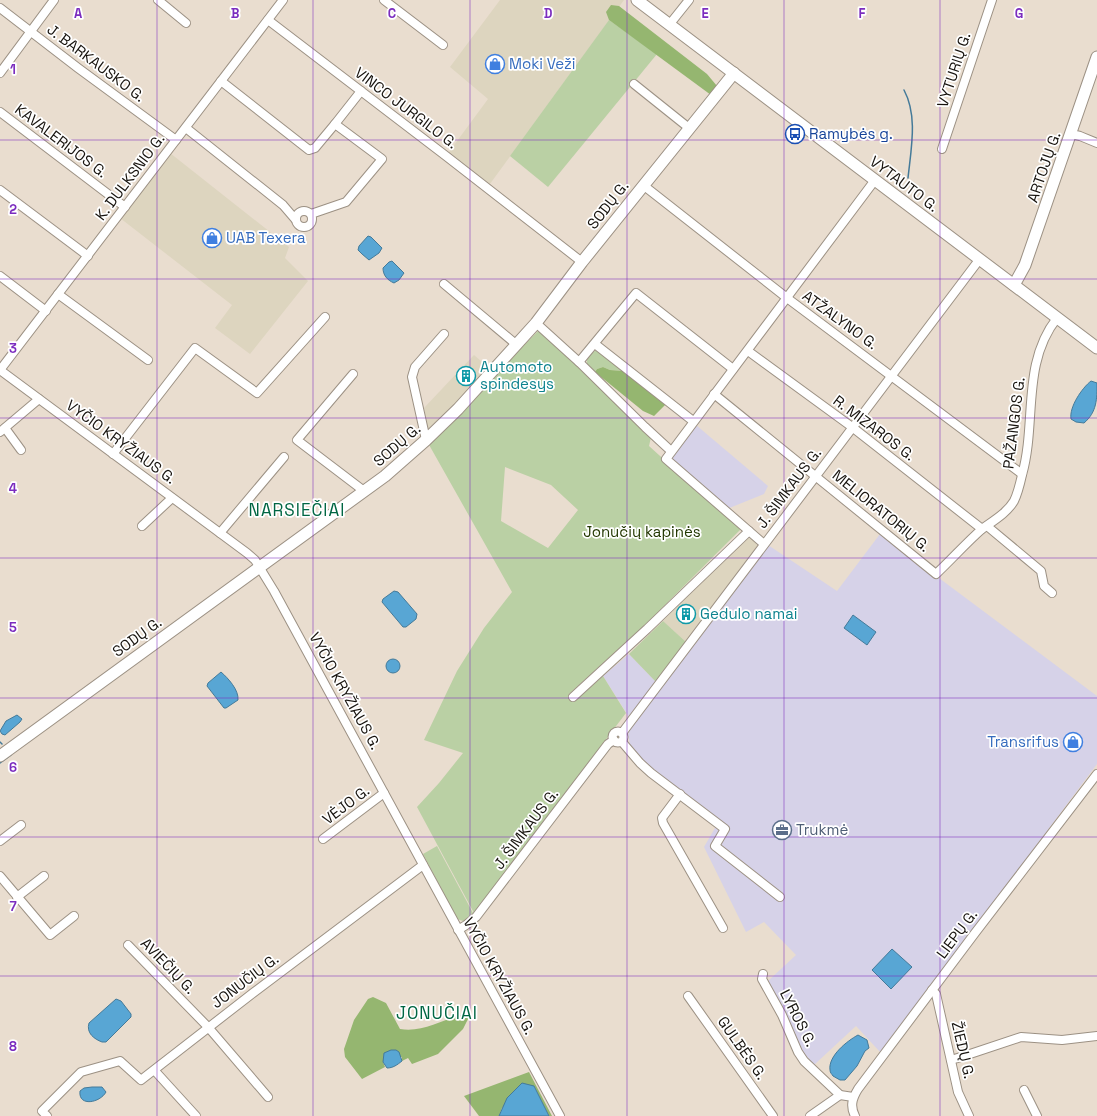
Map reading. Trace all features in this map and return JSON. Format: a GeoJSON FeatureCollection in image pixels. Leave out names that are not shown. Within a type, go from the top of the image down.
{"type":"FeatureCollection","features":[{"type":"Feature","properties":{"kind":"main road","name":"VYTAUTO G."},"geometry":{"type":"LineString","coordinates":[[637,0],[1097,348]]}},
{"type":"Feature","properties":{"kind":"main road","name":"ARTOJŲ G."},"geometry":{"type":"LineString","coordinates":[[1014,285],[1025,265],[1072,134],[1097,58]]}},
{"type":"Feature","properties":{"kind":"main road","name":"SODŲ G."},"geometry":{"type":"LineString","coordinates":[[0,756],[390,472],[426,440],[458,409],[518,345],[582,262],[734,73]]}},
{"type":"Feature","properties":{"kind":"street"},"geometry":{"type":"LineString","coordinates":[[0,72],[54,0]]}},
{"type":"Feature","properties":{"kind":"street"},"geometry":{"type":"LineString","coordinates":[[158,0],[186,23]]}},
{"type":"Feature","properties":{"kind":"street","name":"K. DULKSNIO G."},"geometry":{"type":"LineString","coordinates":[[0,370],[283,0]]}},
{"type":"Feature","properties":{"kind":"street"},"geometry":{"type":"LineString","coordinates":[[384,0],[442,45]]}},
{"type":"Feature","properties":{"kind":"street"},"geometry":{"type":"LineString","coordinates":[[669,25],[688,0]]}},
{"type":"Feature","properties":{"kind":"street","name":"VYTURIŲ G."},"geometry":{"type":"LineString","coordinates":[[942,148],[992,0]]}},
{"type":"Feature","properties":{"kind":"street","name":"J. BARKAUSKO G."},"geometry":{"type":"LineString","coordinates":[[0,8],[176,140]]}},
{"type":"Feature","properties":{"kind":"street","name":"VINCO JURGILO G."},"geometry":{"type":"LineString","coordinates":[[268,20],[582,262]]}},
{"type":"Feature","properties":{"kind":"street"},"geometry":{"type":"LineString","coordinates":[[221,81],[309,150],[316,148],[361,91]]}},
{"type":"Feature","properties":{"kind":"street"},"geometry":{"type":"LineString","coordinates":[[634,84],[689,128]]}},
{"type":"Feature","properties":{"kind":"street","name":"KAVALERIJOS G."},"geometry":{"type":"LineString","coordinates":[[0,112],[125,207]]}},
{"type":"Feature","properties":{"kind":"street"},"geometry":{"type":"LineString","coordinates":[[284,205],[302,211],[307,211],[311,214],[346,202],[382,158],[335,124]]}},
{"type":"Feature","properties":{"kind":"street"},"geometry":{"type":"LineString","coordinates":[[186,128],[284,205],[296,219],[299,226],[306,227],[312,222],[311,214]]}},
{"type":"Feature","properties":{"kind":"street"},"geometry":{"type":"LineString","coordinates":[[1072,134],[1097,143]]}},
{"type":"Feature","properties":{"kind":"street"},"geometry":{"type":"LineString","coordinates":[[764,544],[666,459],[875,180]]}},
{"type":"Feature","properties":{"kind":"street","name":"ATŽALYNO G."},"geometry":{"type":"LineString","coordinates":[[643,186],[787,298],[1022,474]]}},
{"type":"Feature","properties":{"kind":"street"},"geometry":{"type":"LineString","coordinates":[[0,190],[88,256]]}},
{"type":"Feature","properties":{"kind":"street"},"geometry":{"type":"LineString","coordinates":[[296,219],[297,214],[302,211]]}},
{"type":"Feature","properties":{"kind":"street","name":"J. ŠIMKAUS G."},"geometry":{"type":"LineString","coordinates":[[458,930],[476,917],[608,744],[618,741],[624,737],[622,733],[979,260]]}},
{"type":"Feature","properties":{"kind":"street"},"geometry":{"type":"LineString","coordinates":[[0,276],[46,310]]}},
{"type":"Feature","properties":{"kind":"street"},"geometry":{"type":"LineString","coordinates":[[444,284],[518,345]]}},
{"type":"Feature","properties":{"kind":"street"},"geometry":{"type":"LineString","coordinates":[[579,362],[636,293],[733,369]]}},
{"type":"Feature","properties":{"kind":"street"},"geometry":{"type":"LineString","coordinates":[[58,294],[148,360]]}},
{"type":"Feature","properties":{"kind":"street"},"geometry":{"type":"LineString","coordinates":[[113,454],[195,348],[257,393],[325,317]]}},
{"type":"Feature","properties":{"kind":"street","name":"PAŽANGOS G."},"geometry":{"type":"LineString","coordinates":[[936,574],[1013,502],[1025,465],[1029,439],[1034,371],[1046,334],[1057,318]]}},
{"type":"Feature","properties":{"kind":"street"},"geometry":{"type":"LineString","coordinates":[[536,323],[579,362],[671,451]]}},
{"type":"Feature","properties":{"kind":"street"},"geometry":{"type":"LineString","coordinates":[[426,440],[412,378],[413,372],[444,334]]}},
{"type":"Feature","properties":{"kind":"street"},"geometry":{"type":"LineString","coordinates":[[595,344],[693,421]]}},
{"type":"Feature","properties":{"kind":"street","name":"R. MIZAROS G."},"geometry":{"type":"LineString","coordinates":[[748,351],[852,427],[1041,571],[1044,586],[1052,593]]}},
{"type":"Feature","properties":{"kind":"street","name":"VYČIO KRYŽIAUS G."},"geometry":{"type":"LineString","coordinates":[[0,370],[255,560],[274,590],[560,1116]]}},
{"type":"Feature","properties":{"kind":"street"},"geometry":{"type":"LineString","coordinates":[[353,374],[297,440],[364,491]]}},
{"type":"Feature","properties":{"kind":"street","name":"MELIORATORIŲ G."},"geometry":{"type":"LineString","coordinates":[[714,394],[936,574]]}},
{"type":"Feature","properties":{"kind":"street"},"geometry":{"type":"LineString","coordinates":[[21,450],[2,430],[39,399]]}},
{"type":"Feature","properties":{"kind":"street"},"geometry":{"type":"LineString","coordinates":[[220,533],[284,457]]}},
{"type":"Feature","properties":{"kind":"street"},"geometry":{"type":"LineString","coordinates":[[142,526],[172,498]]}},
{"type":"Feature","properties":{"kind":"street"},"geometry":{"type":"LineString","coordinates":[[573,697],[647,629],[749,531]]}},
{"type":"Feature","properties":{"kind":"street"},"geometry":{"type":"LineString","coordinates":[[618,741],[640,763],[725,829],[715,846],[780,897]]}},
{"type":"Feature","properties":{"kind":"street","name":"LIEPŲ G."},"geometry":{"type":"LineString","coordinates":[[853,1097],[932,990],[1097,774]]}},
{"type":"Feature","properties":{"kind":"street","name":"VĖJO G."},"geometry":{"type":"LineString","coordinates":[[324,839],[384,793]]}},
{"type":"Feature","properties":{"kind":"street"},"geometry":{"type":"LineString","coordinates":[[680,794],[662,818],[662,823],[723,928]]}},
{"type":"Feature","properties":{"kind":"street"},"geometry":{"type":"LineString","coordinates":[[0,841],[21,825]]}},
{"type":"Feature","properties":{"kind":"street","name":"JONUČIŲ G."},"geometry":{"type":"LineString","coordinates":[[47,1116],[42,1111],[81,1072],[120,1061],[141,1080],[155,1071],[208,1027],[423,865]]}},
{"type":"Feature","properties":{"kind":"street"},"geometry":{"type":"LineString","coordinates":[[0,876],[50,935],[74,916]]}},
{"type":"Feature","properties":{"kind":"street"},"geometry":{"type":"LineString","coordinates":[[17,897],[44,876]]}},
{"type":"Feature","properties":{"kind":"street","name":"AVIEČIŲ G."},"geometry":{"type":"LineString","coordinates":[[128,945],[208,1027],[268,1097]]}},
{"type":"Feature","properties":{"kind":"street","name":"LYROS G."},"geometry":{"type":"LineString","coordinates":[[763,974],[762,979],[782,1015],[798,1052],[804,1061],[840,1095]]}},
{"type":"Feature","properties":{"kind":"street","name":"ŽIEDŲ G."},"geometry":{"type":"LineString","coordinates":[[932,990],[936,994],[958,1092],[970,1116]]}},
{"type":"Feature","properties":{"kind":"street","name":"GULBĖS G."},"geometry":{"type":"LineString","coordinates":[[688,996],[772,1116]]}},
{"type":"Feature","properties":{"kind":"street"},"geometry":{"type":"LineString","coordinates":[[951,1060],[1021,1037],[1062,1040],[1097,1036]]}},
{"type":"Feature","properties":{"kind":"street"},"geometry":{"type":"LineString","coordinates":[[155,1071],[196,1116]]}},
{"type":"Feature","properties":{"kind":"street"},"geometry":{"type":"LineString","coordinates":[[1024,1090],[1037,1116]]}},
{"type":"Feature","properties":{"kind":"street"},"geometry":{"type":"LineString","coordinates":[[810,1116],[840,1095],[853,1097],[852,1106],[855,1116]]}},
{"type":"Feature","properties":{"kind":"shaded area"},"geometry":{"type":"Polygon","coordinates":[[[500,0],[624,0],[487,188],[446,156],[488,99],[450,67],[500,0]]]}},
{"type":"Feature","properties":{"kind":"shaded area"},"geometry":{"type":"Polygon","coordinates":[[[170,153],[289,247],[285,258],[308,281],[250,354],[215,328],[232,305],[120,218],[170,153]]]}},
{"type":"Feature","properties":{"kind":"shaded area"},"geometry":{"type":"Polygon","coordinates":[[[474,355],[491,370],[429,434],[424,408],[474,355]]]}},
{"type":"Feature","properties":{"kind":"shaded area"},"geometry":{"type":"Polygon","coordinates":[[[696,425],[768,486],[764,494],[727,509],[672,462],[672,458],[696,425]]]}},
{"type":"Feature","properties":{"kind":"shaded area"},"geometry":{"type":"Polygon","coordinates":[[[880,534],[1097,696],[1097,764],[881,1053],[856,1026],[814,1065],[802,1051],[768,981],[796,955],[764,922],[746,932],[704,847],[719,821],[635,755],[631,749],[628,735],[630,728],[768,545],[837,591],[880,534]]]}},
{"type":"Feature","properties":{"kind":"shaded area"},"geometry":{"type":"Polygon","coordinates":[[[748,538],[756,541],[757,546],[686,642],[663,621],[748,538]]]}},
{"type":"Feature","properties":{"kind":"shaded area"},"geometry":{"type":"Polygon","coordinates":[[[629,654],[656,682],[629,717],[603,676],[629,654]]]}},
{"type":"Feature","properties":{"kind":"green space"},"geometry":{"type":"Polygon","coordinates":[[[611,5],[619,6],[707,74],[717,86],[711,95],[609,20],[606,12],[611,5]]]}},
{"type":"Feature","properties":{"kind":"green space"},"geometry":{"type":"Polygon","coordinates":[[[609,20],[657,54],[548,187],[510,156],[609,20]]]}},
{"type":"Feature","properties":{"kind":"green space","name":"Jonučių kapinės"},"geometry":{"type":"Polygon","coordinates":[[[539,330],[652,433],[649,446],[741,529],[647,623],[569,694],[574,702],[603,676],[626,713],[474,913],[417,807],[463,753],[424,740],[457,671],[484,628],[512,592],[428,443],[539,330]],[[505,467],[501,521],[548,548],[578,510],[551,485],[505,467]]]}},
{"type":"Feature","properties":{"kind":"green space"},"geometry":{"type":"Polygon","coordinates":[[[595,351],[600,351],[623,371],[610,370],[603,367],[597,369],[595,372],[587,364],[587,360],[588,356],[595,351]]]}},
{"type":"Feature","properties":{"kind":"green space"},"geometry":{"type":"Polygon","coordinates":[[[603,367],[610,370],[623,371],[666,404],[654,416],[643,411],[595,372],[597,369],[603,367]]]}},
{"type":"Feature","properties":{"kind":"green space"},"geometry":{"type":"Polygon","coordinates":[[[663,621],[686,642],[656,682],[629,654],[663,621]]]}},
{"type":"Feature","properties":{"kind":"green space"},"geometry":{"type":"Polygon","coordinates":[[[437,846],[473,913],[463,921],[457,919],[423,854],[437,846]]]}},
{"type":"Feature","properties":{"kind":"green space"},"geometry":{"type":"Polygon","coordinates":[[[373,997],[386,1003],[400,1029],[417,1029],[465,1014],[469,1017],[463,1029],[438,1054],[412,1064],[408,1058],[402,1061],[402,1057],[383,1062],[385,1067],[362,1079],[345,1057],[344,1049],[354,1020],[368,999],[373,997]]]}},
{"type":"Feature","properties":{"kind":"green space"},"geometry":{"type":"Polygon","coordinates":[[[529,1072],[552,1116],[549,1116],[534,1086],[502,1108],[499,1116],[479,1116],[464,1096],[529,1072]]]}},
{"type":"Feature","properties":{"kind":"water"},"geometry":{"type":"Polygon","coordinates":[[[368,236],[382,248],[379,253],[369,260],[358,250],[359,246],[368,236]]]}},
{"type":"Feature","properties":{"kind":"water"},"geometry":{"type":"Polygon","coordinates":[[[392,261],[404,273],[399,280],[394,283],[386,277],[383,271],[383,268],[392,261]]]}},
{"type":"Feature","properties":{"kind":"water"},"geometry":{"type":"Polygon","coordinates":[[[1091,381],[1097,383],[1094,410],[1084,423],[1076,422],[1071,419],[1072,409],[1080,393],[1091,381]]]}},
{"type":"Feature","properties":{"kind":"water"},"geometry":{"type":"Polygon","coordinates":[[[394,591],[398,592],[417,614],[416,619],[406,627],[403,627],[382,602],[383,599],[394,591]]]}},
{"type":"Feature","properties":{"kind":"water"},"geometry":{"type":"Polygon","coordinates":[[[853,615],[876,632],[867,645],[844,628],[853,615]]]}},
{"type":"Feature","properties":{"kind":"water"},"geometry":{"type":"Polygon","coordinates":[[[390,659],[396,659],[400,663],[400,669],[396,673],[390,673],[386,669],[386,663],[390,659]]]}},
{"type":"Feature","properties":{"kind":"water"},"geometry":{"type":"Polygon","coordinates":[[[221,672],[232,684],[238,696],[238,700],[226,708],[224,708],[207,686],[208,683],[221,672]]]}},
{"type":"Feature","properties":{"kind":"water"},"geometry":{"type":"Polygon","coordinates":[[[17,715],[22,719],[20,722],[5,735],[2,734],[0,731],[6,721],[17,715]]]}},
{"type":"Feature","properties":{"kind":"water"},"geometry":{"type":"Polygon","coordinates":[[[892,949],[912,967],[891,989],[872,970],[892,949]]]}},
{"type":"Feature","properties":{"kind":"water"},"geometry":{"type":"Polygon","coordinates":[[[116,999],[121,1001],[131,1014],[131,1017],[106,1042],[102,1042],[91,1035],[88,1027],[89,1023],[116,999]]]}},
{"type":"Feature","properties":{"kind":"water"},"geometry":{"type":"Polygon","coordinates":[[[858,1035],[867,1040],[869,1048],[865,1051],[857,1066],[845,1080],[840,1080],[833,1076],[830,1072],[832,1059],[844,1045],[858,1035]]]}},
{"type":"Feature","properties":{"kind":"water"},"geometry":{"type":"Polygon","coordinates":[[[391,1050],[396,1050],[399,1052],[402,1061],[395,1066],[387,1068],[383,1062],[384,1053],[391,1050]]]}},
{"type":"Feature","properties":{"kind":"water"},"geometry":{"type":"Polygon","coordinates":[[[522,1083],[534,1086],[549,1116],[499,1116],[507,1098],[522,1083]]]}},
{"type":"Feature","properties":{"kind":"water"},"geometry":{"type":"Polygon","coordinates":[[[102,1087],[106,1092],[95,1101],[90,1102],[82,1099],[80,1096],[80,1091],[84,1088],[102,1087]]]}},
{"type":"Feature","properties":{"kind":"waterway"},"geometry":{"type":"LineString","coordinates":[[904,90],[911,111],[912,122],[912,144],[908,178]]}},
{"type":"Feature","properties":{"kind":"waterway"},"geometry":{"type":"LineString","coordinates":[[0,763],[11,755]]}},
{"type":"Feature","properties":{"kind":"place","name":"Moki Veži"},"geometry":{"type":"Point","coordinates":[495,64]}},
{"type":"Feature","properties":{"kind":"place","name":"Ramybės g."},"geometry":{"type":"Point","coordinates":[795,134]}},
{"type":"Feature","properties":{"kind":"place","name":"UAB Texera"},"geometry":{"type":"Point","coordinates":[212,238]}},
{"type":"Feature","properties":{"kind":"place","name":"Automoto spindesys"},"geometry":{"type":"Point","coordinates":[466,376]}},
{"type":"Feature","properties":{"kind":"place","name":"Gedulo namai"},"geometry":{"type":"Point","coordinates":[686,614]}},
{"type":"Feature","properties":{"kind":"place","name":"Transrifus"},"geometry":{"type":"Point","coordinates":[1073,742]}},
{"type":"Feature","properties":{"kind":"place","name":"Trukmė"},"geometry":{"type":"Point","coordinates":[782,830]}},
{"type":"Feature","properties":{"kind":"district","name":"NARSIEČIAI"},"geometry":{"type":"Point","coordinates":[297,510]}},
{"type":"Feature","properties":{"kind":"district","name":"JONUČIAI"},"geometry":{"type":"Point","coordinates":[437,1013]}}]}
